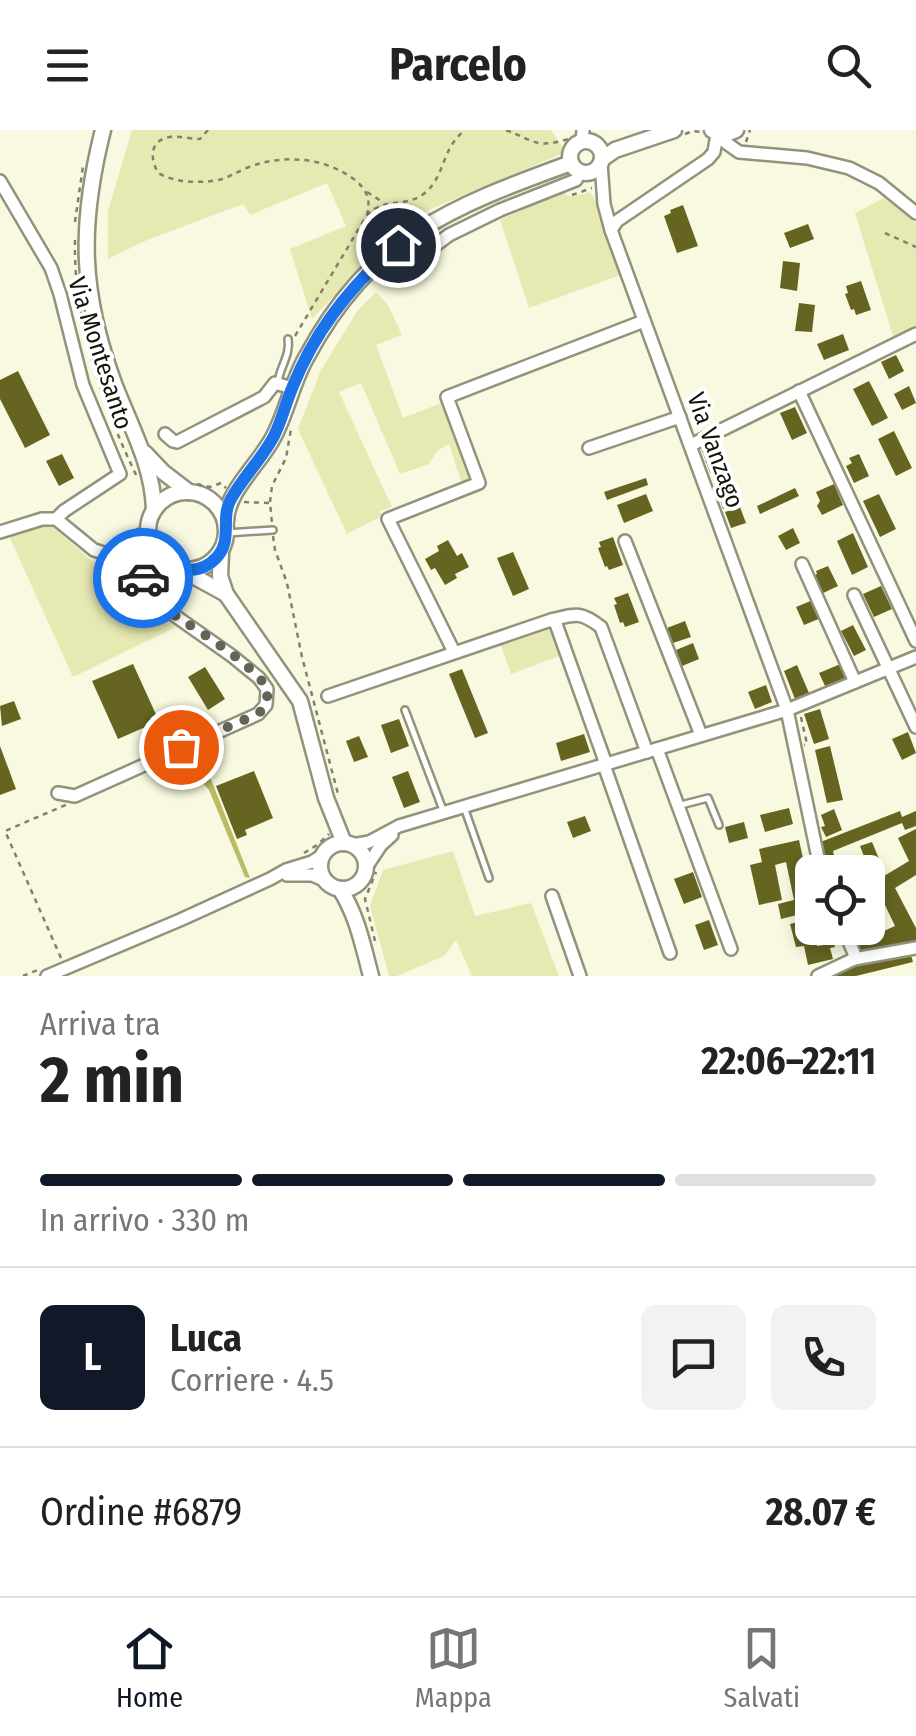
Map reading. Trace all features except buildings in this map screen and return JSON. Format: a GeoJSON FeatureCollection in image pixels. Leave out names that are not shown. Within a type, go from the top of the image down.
{"type":"FeatureCollection","features":[{"type":"Feature","properties":{"kind":"street"},"geometry":{"type":"LineString","coordinates":[[103,130],[88,203],[87,274],[102,346],[142,449],[154,495],[148,530],[152,549],[162,561],[226,594]]}},
{"type":"Feature","properties":{"kind":"street"},"geometry":{"type":"LineString","coordinates":[[413,262],[449,234],[576,180],[578,169],[570,158],[573,147],[585,137],[614,140],[645,130]]}},
{"type":"Feature","properties":{"kind":"street"},"geometry":{"type":"LineString","coordinates":[[716,137],[736,130],[744,145],[762,153]]}},
{"type":"Feature","properties":{"kind":"street"},"geometry":{"type":"LineString","coordinates":[[359,928],[320,868],[330,832],[326,798],[300,701],[226,594],[220,576],[226,509],[278,428],[285,386],[340,304],[374,264],[429,223],[469,203],[578,169],[592,172],[615,150],[673,134]]}},
{"type":"Feature","properties":{"kind":"street"},"geometry":{"type":"LineString","coordinates":[[585,137],[602,152],[602,161]]}},
{"type":"Feature","properties":{"kind":"street"},"geometry":{"type":"LineString","coordinates":[[716,137],[739,152],[808,158],[850,168],[878,183],[916,214]]}},
{"type":"Feature","properties":{"kind":"street"},"geometry":{"type":"LineString","coordinates":[[610,218],[708,159],[716,137]]}},
{"type":"Feature","properties":{"kind":"street","name":"Via Vanzago"},"geometry":{"type":"LineString","coordinates":[[602,161],[610,218]]}},
{"type":"Feature","properties":{"kind":"street","name":"Via Vanzago"},"geometry":{"type":"LineString","coordinates":[[578,169],[594,188],[610,218],[644,321],[788,710],[818,855]]}},
{"type":"Feature","properties":{"kind":"street","name":"Via Montesanto"},"geometry":{"type":"LineString","coordinates":[[0,181],[51,268],[83,386],[120,474],[56,518],[0,532]]}},
{"type":"Feature","properties":{"kind":"street"},"geometry":{"type":"LineString","coordinates":[[454,652],[388,519],[479,483],[447,397],[644,321]]}},
{"type":"Feature","properties":{"kind":"street"},"geometry":{"type":"LineString","coordinates":[[691,446],[916,334]]}},
{"type":"Feature","properties":{"kind":"street","name":"Via Montesanto"},"geometry":{"type":"LineString","coordinates":[[165,434],[173,441],[186,439],[264,397],[271,386],[285,386]]}},
{"type":"Feature","properties":{"kind":"street"},"geometry":{"type":"LineString","coordinates":[[800,391],[916,641]]}},
{"type":"Feature","properties":{"kind":"street"},"geometry":{"type":"LineString","coordinates":[[589,448],[680,416]]}},
{"type":"Feature","properties":{"kind":"street"},"geometry":{"type":"LineString","coordinates":[[142,449],[163,472],[217,505],[227,528]]}},
{"type":"Feature","properties":{"kind":"street"},"geometry":{"type":"LineString","coordinates":[[154,510],[169,496],[214,494],[260,459]]}},
{"type":"Feature","properties":{"kind":"street"},"geometry":{"type":"LineString","coordinates":[[56,518],[94,550],[114,556]]}},
{"type":"Feature","properties":{"kind":"street"},"geometry":{"type":"LineString","coordinates":[[138,576],[119,571],[114,556],[122,544],[148,530]]}},
{"type":"Feature","properties":{"kind":"street"},"geometry":{"type":"LineString","coordinates":[[626,541],[701,735]]}},
{"type":"Feature","properties":{"kind":"street"},"geometry":{"type":"LineString","coordinates":[[184,570],[204,567],[220,553]]}},
{"type":"Feature","properties":{"kind":"street"},"geometry":{"type":"LineString","coordinates":[[138,576],[162,561]]}},
{"type":"Feature","properties":{"kind":"street"},"geometry":{"type":"LineString","coordinates":[[802,564],[856,682]]}},
{"type":"Feature","properties":{"kind":"street"},"geometry":{"type":"LineString","coordinates":[[58,793],[74,796],[258,714],[266,706],[268,689],[259,678],[143,591],[138,576]]}},
{"type":"Feature","properties":{"kind":"street"},"geometry":{"type":"LineString","coordinates":[[854,595],[916,727]]}},
{"type":"Feature","properties":{"kind":"street"},"geometry":{"type":"LineString","coordinates":[[328,696],[552,620],[585,614],[601,626],[678,806],[730,949]]}},
{"type":"Feature","properties":{"kind":"street"},"geometry":{"type":"LineString","coordinates":[[552,620],[670,953]]}},
{"type":"Feature","properties":{"kind":"street"},"geometry":{"type":"LineString","coordinates":[[47,976],[326,852],[369,842],[399,826],[788,710],[916,658]]}},
{"type":"Feature","properties":{"kind":"street"},"geometry":{"type":"LineString","coordinates":[[326,798],[348,844],[363,854],[366,866]]}},
{"type":"Feature","properties":{"kind":"street"},"geometry":{"type":"LineString","coordinates":[[273,878],[312,875],[333,885],[357,884],[381,845],[399,826]]}},
{"type":"Feature","properties":{"kind":"street"},"geometry":{"type":"LineString","coordinates":[[357,884],[359,928],[371,976]]}},
{"type":"Feature","properties":{"kind":"street"},"geometry":{"type":"LineString","coordinates":[[552,896],[580,976]]}},
{"type":"Feature","properties":{"kind":"street"},"geometry":{"type":"LineString","coordinates":[[851,945],[854,960]]}},
{"type":"Feature","properties":{"kind":"street"},"geometry":{"type":"LineString","coordinates":[[818,976],[854,960],[916,948]]}},
{"type":"Feature","properties":{"kind":"lane"},"geometry":{"type":"LineString","coordinates":[[285,386],[279,375],[288,343]]}},
{"type":"Feature","properties":{"kind":"lane"},"geometry":{"type":"LineString","coordinates":[[227,528],[273,530]]}},
{"type":"Feature","properties":{"kind":"lane"},"geometry":{"type":"LineString","coordinates":[[405,710],[444,813]]}},
{"type":"Feature","properties":{"kind":"lane"},"geometry":{"type":"LineString","coordinates":[[678,806],[708,798],[718,824]]}},
{"type":"Feature","properties":{"kind":"lane"},"geometry":{"type":"LineString","coordinates":[[464,807],[489,878]]}},
{"type":"Feature","properties":{"kind":"path"},"geometry":{"type":"LineString","coordinates":[[208,130],[200,139],[171,136],[156,144],[153,156],[158,173],[173,180],[216,181],[259,163],[295,159],[342,172],[384,203]]}},
{"type":"Feature","properties":{"kind":"path"},"geometry":{"type":"LineString","coordinates":[[367,215],[378,205],[408,202],[425,194],[449,147],[466,130]]}},
{"type":"Feature","properties":{"kind":"path"},"geometry":{"type":"LineString","coordinates":[[506,130],[544,145],[585,137]]}},
{"type":"Feature","properties":{"kind":"path"},"geometry":{"type":"LineString","coordinates":[[744,145],[750,130]]}},
{"type":"Feature","properties":{"kind":"path"},"geometry":{"type":"LineString","coordinates":[[673,134],[701,132],[709,146],[716,137]]}},
{"type":"Feature","properties":{"kind":"path"},"geometry":{"type":"LineString","coordinates":[[562,187],[572,195],[594,188]]}},
{"type":"Feature","properties":{"kind":"path"},"geometry":{"type":"LineString","coordinates":[[288,343],[313,309],[367,215],[366,191]]}},
{"type":"Feature","properties":{"kind":"path"},"geometry":{"type":"LineString","coordinates":[[885,233],[916,247]]}},
{"type":"Feature","properties":{"kind":"path"},"geometry":{"type":"LineString","coordinates":[[270,503],[272,486],[286,458],[291,428]]}},
{"type":"Feature","properties":{"kind":"path"},"geometry":{"type":"LineString","coordinates":[[65,968],[2,831],[67,805],[74,796]]}},
{"type":"Feature","properties":{"kind":"green space"},"geometry":{"type":"Polygon","coordinates":[[[132,130],[551,130],[566,152],[407,219],[312,319],[290,249],[346,226],[327,183],[250,215],[243,204],[108,259],[108,211],[132,130]]]}},
{"type":"Feature","properties":{"kind":"green space"},"geometry":{"type":"Polygon","coordinates":[[[562,192],[571,197],[590,192],[623,274],[529,308],[500,220],[562,192]]]}},
{"type":"Feature","properties":{"kind":"green space"},"geometry":{"type":"Polygon","coordinates":[[[884,198],[916,223],[916,328],[894,339],[855,213],[884,198]]]}},
{"type":"Feature","properties":{"kind":"green space"},"geometry":{"type":"Polygon","coordinates":[[[376,292],[388,305],[402,335],[376,345],[403,418],[444,402],[472,478],[462,484],[449,444],[437,451],[429,464],[400,474],[361,383],[339,392],[392,507],[347,534],[298,429],[321,370],[358,310],[376,292]]]}},
{"type":"Feature","properties":{"kind":"green space"},"geometry":{"type":"Polygon","coordinates":[[[48,523],[147,608],[176,627],[73,677],[9,536],[48,523]]]}},
{"type":"Feature","properties":{"kind":"green space"},"geometry":{"type":"Polygon","coordinates":[[[547,627],[552,629],[562,655],[511,674],[500,643],[547,627]]]}},
{"type":"Feature","properties":{"kind":"green space"},"geometry":{"type":"Polygon","coordinates":[[[453,851],[475,916],[531,903],[559,976],[472,976],[456,940],[444,956],[389,976],[370,906],[383,870],[453,851]]]}},
{"type":"Feature","properties":{"kind":"shaded area"},"geometry":{"type":"Polygon","coordinates":[[[199,749],[250,878],[245,877],[209,790],[192,771],[172,761],[199,749]]]}},
{"type":"Feature","properties":{"kind":"way so far"},"geometry":{"type":"LineString","coordinates":[[143,578],[147,596],[220,646],[268,689],[266,706],[258,714],[181,747]]}},
{"type":"Feature","properties":{"kind":"route"},"geometry":{"type":"LineString","coordinates":[[143,578],[151,565],[162,561],[184,570],[214,561],[225,543],[226,509],[272,440],[304,360],[349,292],[398,245]]}}]}
